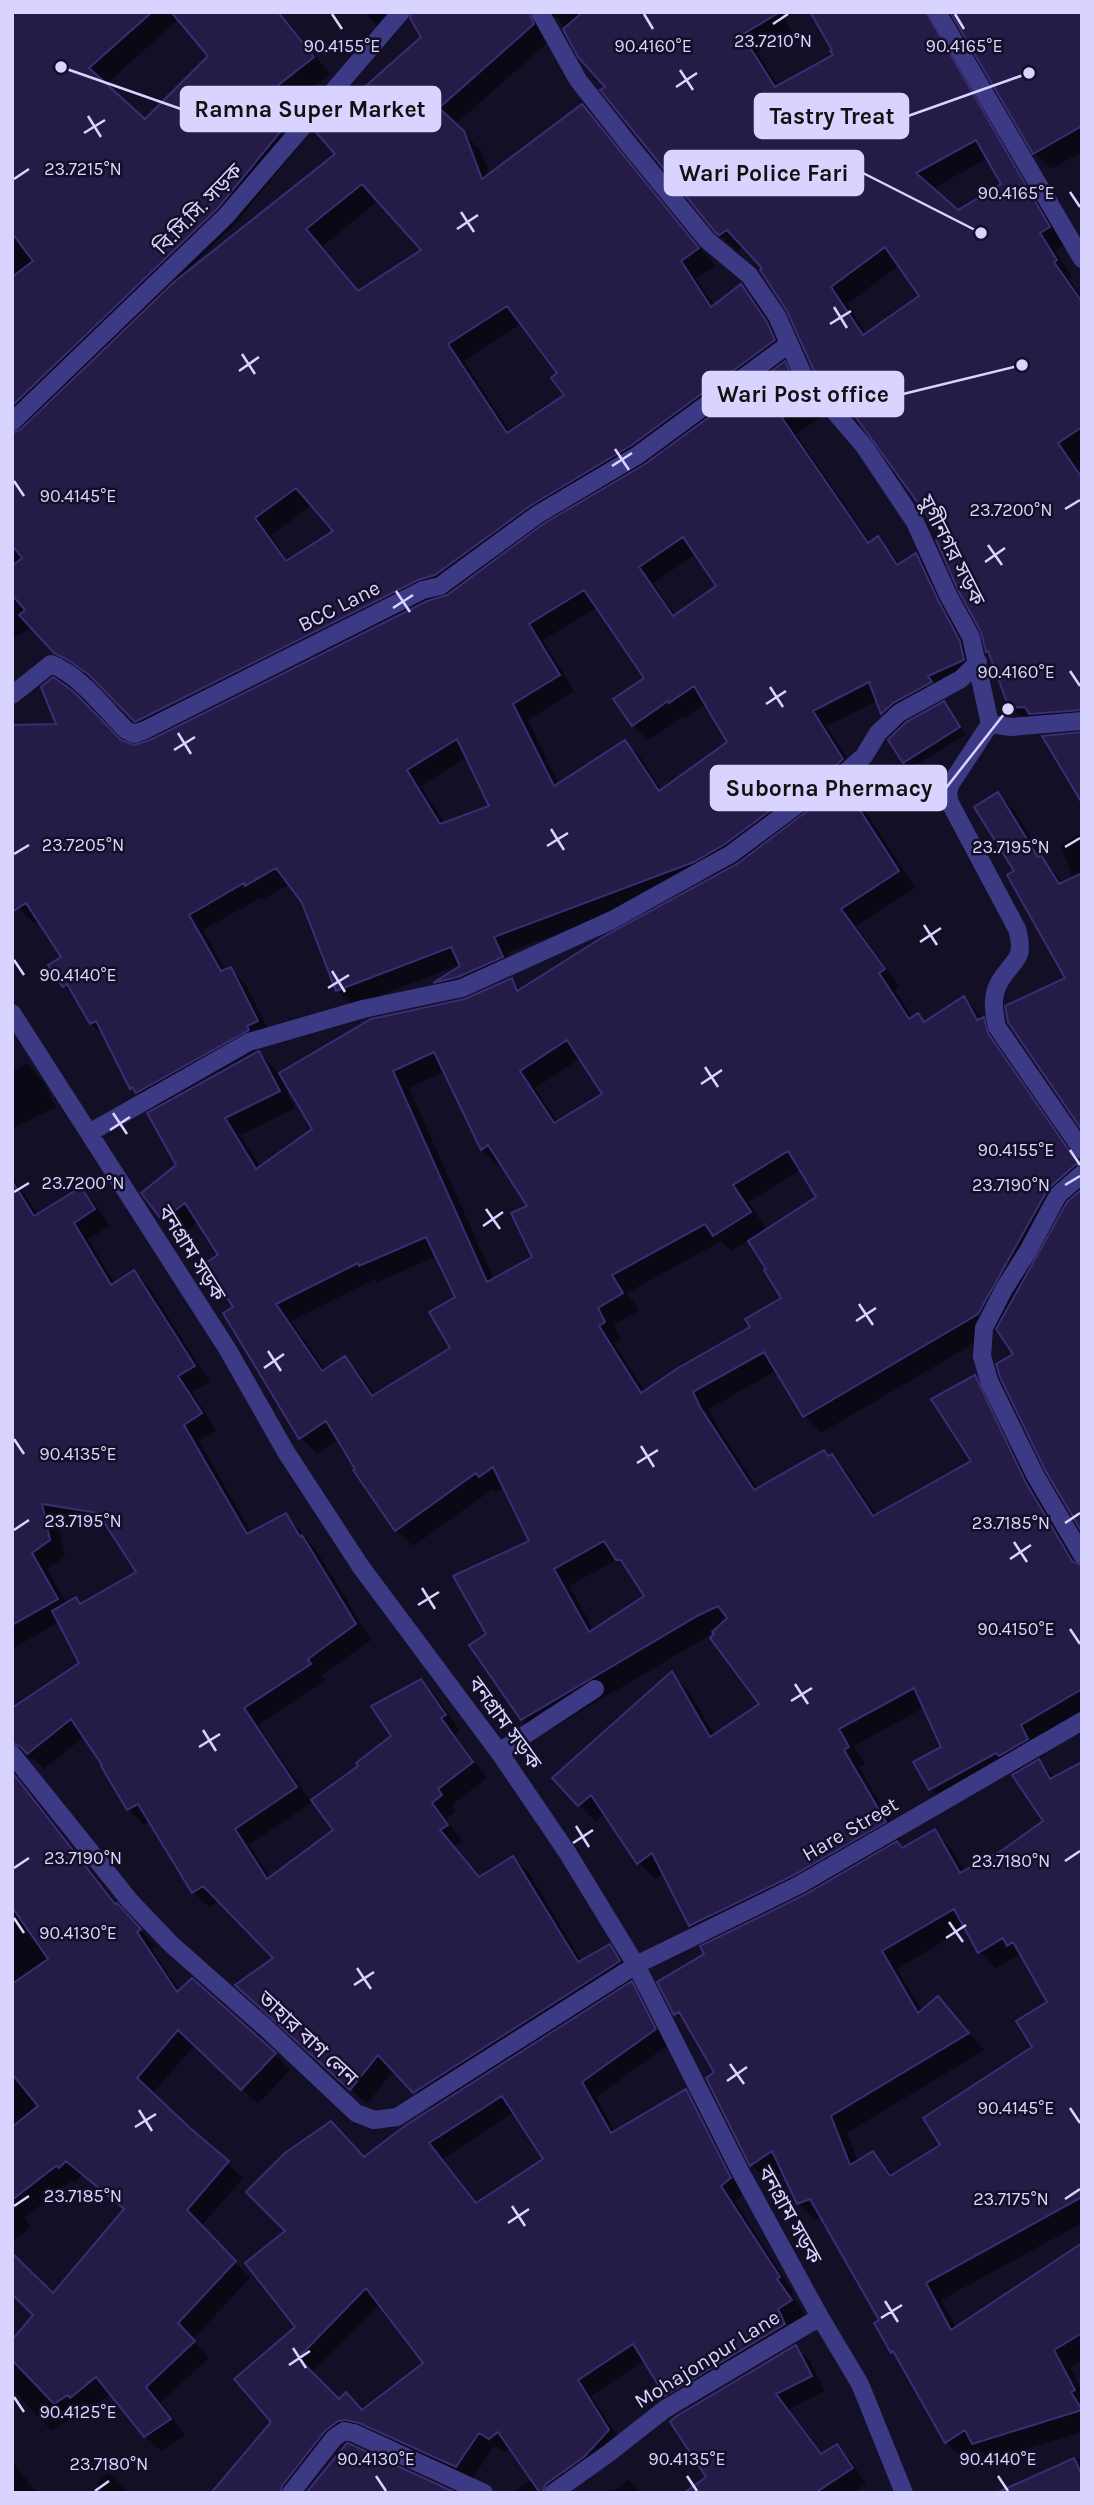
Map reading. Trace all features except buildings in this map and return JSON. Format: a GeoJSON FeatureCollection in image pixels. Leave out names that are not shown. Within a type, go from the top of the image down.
{"type":"FeatureCollection","features":[{"type":"Feature","properties":{"kind":"street","name":"বি.সি.সি. সড়ক"},"geometry":{"type":"LineString","coordinates":[[12,422],[226,216],[401,12]]}},
{"type":"Feature","properties":{"kind":"street","name":"যুগীনগর সড়ক"},"geometry":{"type":"LineString","coordinates":[[540,12],[578,80],[707,240],[749,275],[778,316],[803,375],[864,446],[915,522],[948,595],[971,637],[990,724]]}},
{"type":"Feature","properties":{"kind":"street"},"geometry":{"type":"LineString","coordinates":[[937,12],[1082,259]]}},
{"type":"Feature","properties":{"kind":"street","name":"BCC Lane"},"geometry":{"type":"LineString","coordinates":[[12,695],[51,664],[60,667],[80,684],[126,730],[134,734],[145,730],[423,590],[440,586],[537,515],[638,455],[789,344]]}},
{"type":"Feature","properties":{"kind":"street"},"geometry":{"type":"LineString","coordinates":[[89,1133],[249,1042],[363,1009],[462,988],[612,920],[730,854],[805,799],[839,778],[864,756],[878,733],[899,713],[961,679],[978,662]]}},
{"type":"Feature","properties":{"kind":"street"},"geometry":{"type":"LineString","coordinates":[[1082,721],[1011,727],[990,724],[950,785],[948,794],[950,803],[1017,929],[1022,945],[1018,958],[997,985],[993,1004],[997,1027],[1082,1150]]}},
{"type":"Feature","properties":{"kind":"street","name":"বনগ্রাম সড়ক"},"geometry":{"type":"LineString","coordinates":[[12,1013],[228,1350],[286,1452],[354,1555],[499,1752],[567,1852],[636,1965],[734,2160],[860,2384],[904,2493]]}},
{"type":"Feature","properties":{"kind":"street"},"geometry":{"type":"LineString","coordinates":[[1082,1174],[1058,1195],[1004,1289],[984,1328],[982,1356],[989,1381],[1030,1463],[1082,1555]]}},
{"type":"Feature","properties":{"kind":"street"},"geometry":{"type":"LineString","coordinates":[[499,1752],[595,1689]]}},
{"type":"Feature","properties":{"kind":"street","name":"Hare Street"},"geometry":{"type":"LineString","coordinates":[[636,1965],[799,1885],[1082,1721]]}},
{"type":"Feature","properties":{"kind":"street","name":"তাহার বাগ লেন"},"geometry":{"type":"LineString","coordinates":[[12,1754],[130,1901],[171,1944],[356,2113],[374,2120],[397,2117],[636,1965]]}},
{"type":"Feature","properties":{"kind":"street","name":"Mohajonpur Lane"},"geometry":{"type":"LineString","coordinates":[[553,2493],[665,2409],[820,2317]]}},
{"type":"Feature","properties":{"kind":"street"},"geometry":{"type":"LineString","coordinates":[[291,2493],[334,2438],[344,2431],[354,2433],[484,2493]]}},
{"type":"Feature","properties":{"kind":"place","name":"Ramna Super Market"},"geometry":{"type":"Point","coordinates":[61,67]}},
{"type":"Feature","properties":{"kind":"place","name":"Tastry Treat"},"geometry":{"type":"Point","coordinates":[1029,73]}},
{"type":"Feature","properties":{"kind":"place","name":"Wari Police Fari"},"geometry":{"type":"Point","coordinates":[981,233]}},
{"type":"Feature","properties":{"kind":"place","name":"Wari Post office"},"geometry":{"type":"Point","coordinates":[1022,365]}},
{"type":"Feature","properties":{"kind":"place","name":"Suborna Phermacy"},"geometry":{"type":"Point","coordinates":[1008,709]}}]}
